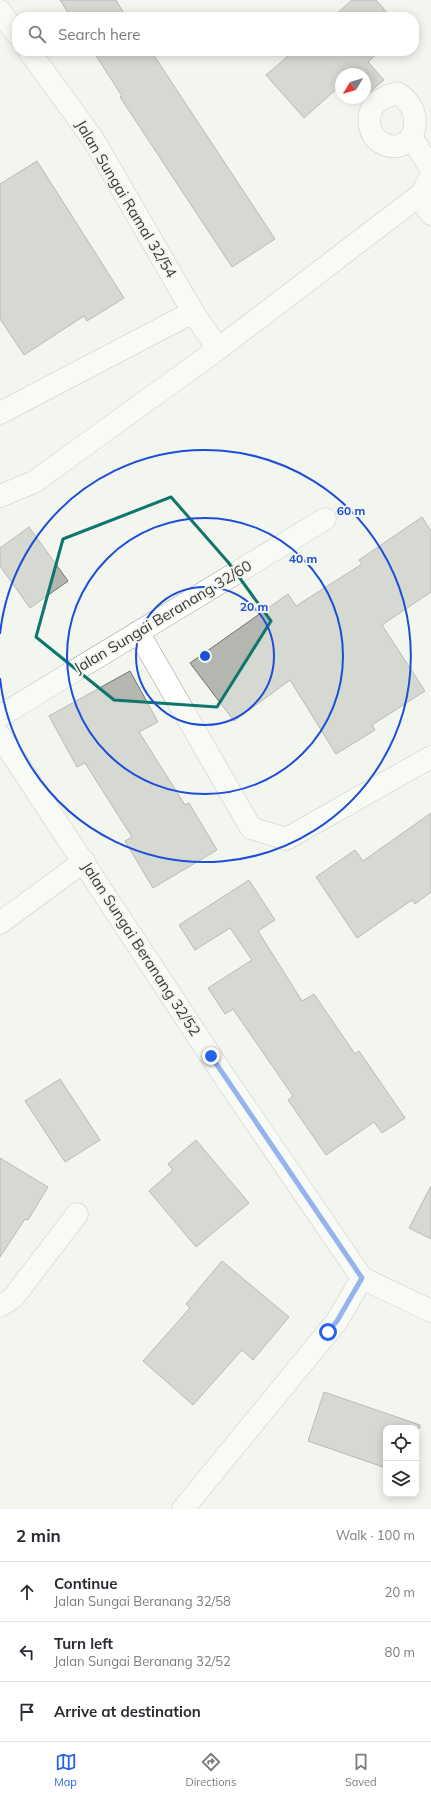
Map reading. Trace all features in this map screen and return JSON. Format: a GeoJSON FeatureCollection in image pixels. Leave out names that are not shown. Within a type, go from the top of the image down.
{"type":"FeatureCollection","features":[{"type":"Feature","properties":{"kind":"street"},"geometry":{"type":"LineString","coordinates":[[0,11],[12,27]]}},
{"type":"Feature","properties":{"kind":"street","name":"Jalan Sungai Ramal 32/54"},"geometry":{"type":"LineString","coordinates":[[33,56],[93,139],[193,312],[218,349]]}},
{"type":"Feature","properties":{"kind":"street"},"geometry":{"type":"LineString","coordinates":[[413,139],[431,170]]}},
{"type":"Feature","properties":{"kind":"street"},"geometry":{"type":"LineString","coordinates":[[427,185],[424,202],[431,214]]}},
{"type":"Feature","properties":{"kind":"street"},"geometry":{"type":"LineString","coordinates":[[0,496],[34,482],[218,349],[427,185]]}},
{"type":"Feature","properties":{"kind":"street"},"geometry":{"type":"LineString","coordinates":[[2,409],[193,312]]}},
{"type":"Feature","properties":{"kind":"street","name":"Jalan Sungai Beranang 32/60"},"geometry":{"type":"LineString","coordinates":[[0,716],[325,520]]}},
{"type":"Feature","properties":{"kind":"street"},"geometry":{"type":"LineString","coordinates":[[138,632],[251,828],[286,839],[431,756]]}},
{"type":"Feature","properties":{"kind":"street","name":"Jalan Sungai Beranang 32/52"},"geometry":{"type":"LineString","coordinates":[[0,736],[84,861],[228,1082],[362,1278]]}},
{"type":"Feature","properties":{"kind":"street"},"geometry":{"type":"LineString","coordinates":[[0,923],[84,861]]}},
{"type":"Feature","properties":{"kind":"street"},"geometry":{"type":"LineString","coordinates":[[0,1306],[13,1298],[77,1214]]}},
{"type":"Feature","properties":{"kind":"street"},"geometry":{"type":"LineString","coordinates":[[183,1509],[337,1321],[362,1278],[431,1311]]}},
{"type":"Feature","properties":{"kind":"highlighted area"},"geometry":{"type":"Polygon","coordinates":[[[171,497],[228,562],[271,621],[217,707],[114,700],[36,637],[63,539],[171,497]]]}},
{"type":"Feature","properties":{"kind":"building"},"geometry":{"type":"Polygon","coordinates":[[[60,0],[116,0],[123,12],[68,12],[60,0]]]}},
{"type":"Feature","properties":{"kind":"building"},"geometry":{"type":"Polygon","coordinates":[[[352,0],[376,0],[387,12],[339,12],[352,0]]]}},
{"type":"Feature","properties":{"kind":"building"},"geometry":{"type":"Polygon","coordinates":[[[96,56],[154,56],[275,239],[232,267],[120,97],[122,96],[96,56]]]}},
{"type":"Feature","properties":{"kind":"building"},"geometry":{"type":"Polygon","coordinates":[[[288,56],[375,56],[368,62],[384,80],[371,91],[371,68],[335,68],[335,90],[304,118],[266,75],[288,56]]]}},
{"type":"Feature","properties":{"kind":"building"},"geometry":{"type":"Polygon","coordinates":[[[37,161],[124,298],[87,321],[84,316],[24,355],[0,319],[0,184],[37,161]]]}},
{"type":"Feature","properties":{"kind":"building"},"geometry":{"type":"Polygon","coordinates":[[[422,517],[431,531],[431,592],[382,625],[425,691],[372,725],[375,730],[336,754],[290,680],[234,721],[190,663],[288,594],[296,606],[362,564],[359,560],[422,517]]]}},
{"type":"Feature","properties":{"kind":"building"},"geometry":{"type":"Polygon","coordinates":[[[29,527],[68,581],[30,608],[0,566],[0,548],[29,527]]]}},
{"type":"Feature","properties":{"kind":"building"},"geometry":{"type":"Polygon","coordinates":[[[130,671],[158,722],[139,732],[185,805],[189,803],[217,850],[153,888],[125,841],[132,837],[85,763],[77,767],[49,716],[130,671]]]}},
{"type":"Feature","properties":{"kind":"building"},"geometry":{"type":"Polygon","coordinates":[[[431,813],[431,892],[415,904],[412,900],[357,938],[316,877],[355,850],[363,861],[431,813]]]}},
{"type":"Feature","properties":{"kind":"building"},"geometry":{"type":"Polygon","coordinates":[[[249,880],[275,920],[258,931],[302,1001],[314,994],[355,1054],[359,1051],[405,1118],[382,1133],[374,1122],[326,1155],[288,1100],[293,1096],[233,1009],[225,1014],[208,988],[252,960],[230,928],[195,950],[179,925],[249,880]]]}},
{"type":"Feature","properties":{"kind":"building"},"geometry":{"type":"Polygon","coordinates":[[[60,1079],[100,1140],[65,1162],[25,1101],[60,1079]]]}},
{"type":"Feature","properties":{"kind":"building"},"geometry":{"type":"Polygon","coordinates":[[[196,1140],[249,1203],[196,1247],[149,1191],[173,1170],[168,1164],[196,1140]]]}},
{"type":"Feature","properties":{"kind":"building"},"geometry":{"type":"Polygon","coordinates":[[[0,1158],[48,1187],[28,1220],[25,1219],[0,1257],[0,1158]]]}},
{"type":"Feature","properties":{"kind":"building"},"geometry":{"type":"Polygon","coordinates":[[[431,1186],[431,1239],[409,1228],[431,1186]]]}},
{"type":"Feature","properties":{"kind":"building"},"geometry":{"type":"Polygon","coordinates":[[[222,1261],[289,1317],[253,1360],[242,1350],[193,1405],[143,1361],[190,1308],[186,1304],[222,1261]]]}},
{"type":"Feature","properties":{"kind":"building"},"geometry":{"type":"Polygon","coordinates":[[[324,1392],[420,1425],[419,1428],[419,1425],[383,1425],[383,1467],[308,1441],[324,1392]]]}},
{"type":"Feature","properties":{"kind":"route"},"geometry":{"type":"LineString","coordinates":[[211,1056],[362,1278],[337,1321],[328,1332]]}}]}
